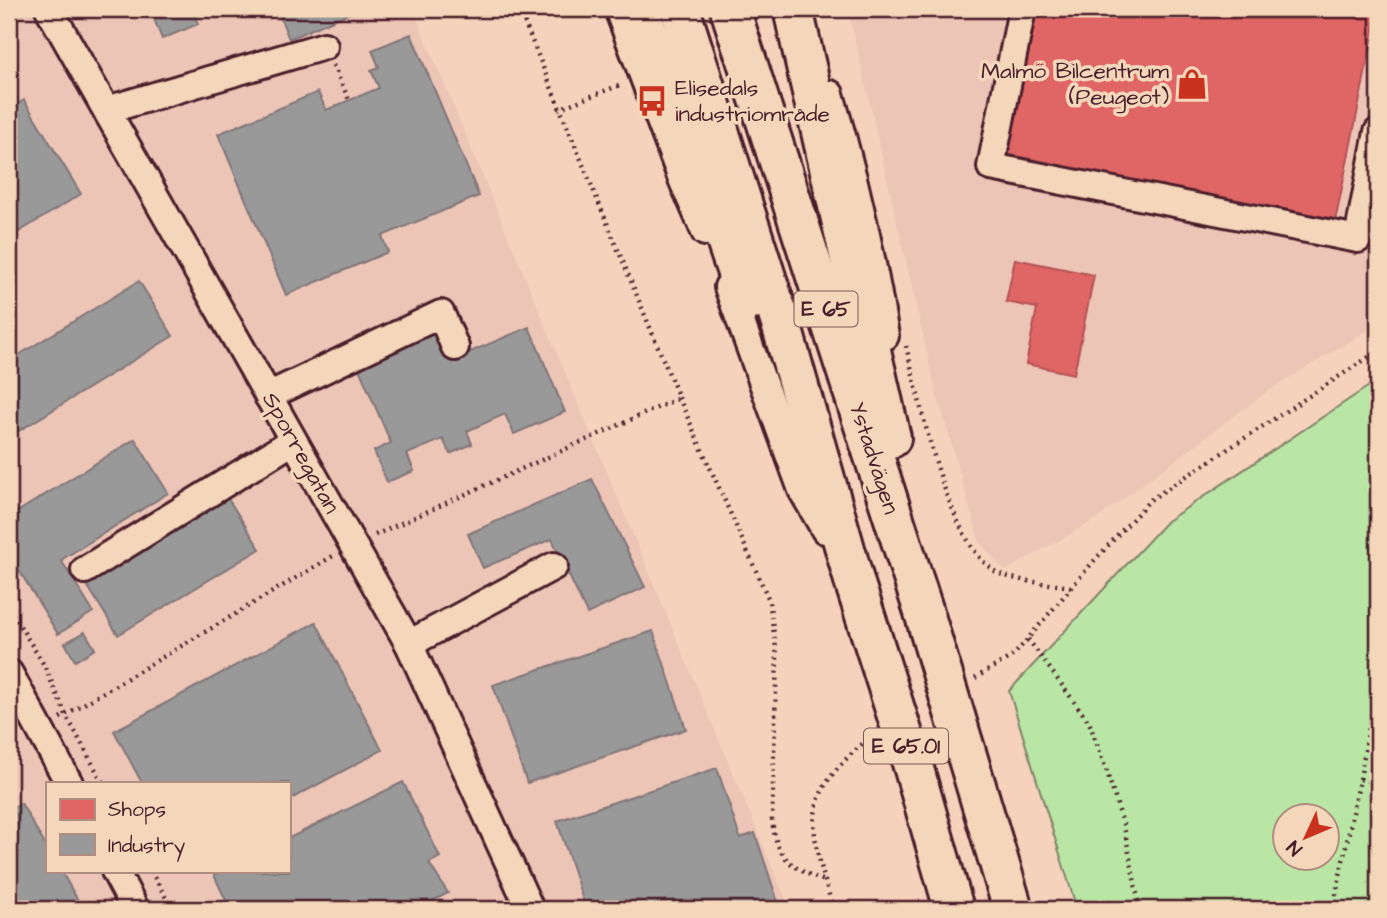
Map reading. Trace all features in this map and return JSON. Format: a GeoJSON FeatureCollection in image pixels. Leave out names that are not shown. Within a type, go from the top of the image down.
{"type":"FeatureCollection","features":[{"type":"Feature","properties":{"kind":"highway"},"geometry":{"type":"LineString","coordinates":[[639,9],[718,217],[825,530],[855,584]]}},
{"type":"Feature","properties":{"kind":"highway","name":"E 65"},"geometry":{"type":"LineString","coordinates":[[680,9],[782,327],[855,584]]}},
{"type":"Feature","properties":{"kind":"highway","name":"Ystadvägen"},"geometry":{"type":"LineString","coordinates":[[730,9],[923,609],[1013,909]]}},
{"type":"Feature","properties":{"kind":"highway"},"geometry":{"type":"LineString","coordinates":[[793,9],[891,435],[923,609]]}},
{"type":"Feature","properties":{"kind":"highway","name":"E 65.01"},"geometry":{"type":"LineString","coordinates":[[855,584],[914,769],[954,909]]}},
{"type":"Feature","properties":{"kind":"street","name":"Sporregatan"},"geometry":{"type":"LineString","coordinates":[[49,9],[409,644],[530,909]]}},
{"type":"Feature","properties":{"kind":"street"},"geometry":{"type":"LineString","coordinates":[[618,9],[682,179],[736,305],[802,490],[825,530]]}},
{"type":"Feature","properties":{"kind":"street","name":"Ystadvägen"},"geometry":{"type":"LineString","coordinates":[[804,9],[845,147],[874,268],[897,403],[891,435]]}},
{"type":"Feature","properties":{"kind":"street"},"geometry":{"type":"LineString","coordinates":[[1022,9],[991,167],[1358,239],[1378,132]]}},
{"type":"Feature","properties":{"kind":"street"},"geometry":{"type":"LineString","coordinates":[[109,115],[117,107],[324,46]]}},
{"type":"Feature","properties":{"kind":"street"},"geometry":{"type":"LineString","coordinates":[[268,396],[441,314],[456,347]]}},
{"type":"Feature","properties":{"kind":"street"},"geometry":{"type":"LineString","coordinates":[[85,570],[293,441]]}},
{"type":"Feature","properties":{"kind":"street"},"geometry":{"type":"LineString","coordinates":[[409,644],[554,566]]}},
{"type":"Feature","properties":{"kind":"street"},"geometry":{"type":"LineString","coordinates":[[9,673],[68,782]]}},
{"type":"Feature","properties":{"kind":"street"},"geometry":{"type":"LineString","coordinates":[[116,872],[135,909]]}},
{"type":"Feature","properties":{"kind":"path"},"geometry":{"type":"LineString","coordinates":[[519,9],[679,398],[769,600],[777,655],[772,819],[774,835],[779,849],[799,871],[825,881]]}},
{"type":"Feature","properties":{"kind":"path"},"geometry":{"type":"LineString","coordinates":[[324,46],[349,100]]}},
{"type":"Feature","properties":{"kind":"path"},"geometry":{"type":"LineString","coordinates":[[558,109],[634,80]]}},
{"type":"Feature","properties":{"kind":"path"},"geometry":{"type":"LineString","coordinates":[[904,336],[935,460],[948,496],[972,546],[983,561],[1005,576],[1072,587]]}},
{"type":"Feature","properties":{"kind":"path"},"geometry":{"type":"LineString","coordinates":[[973,680],[1014,655],[1150,500],[1378,351]]}},
{"type":"Feature","properties":{"kind":"path"},"geometry":{"type":"LineString","coordinates":[[9,608],[44,665],[66,715],[102,782]]}},
{"type":"Feature","properties":{"kind":"path"},"geometry":{"type":"LineString","coordinates":[[1028,639],[1089,722],[1124,827],[1140,909]]}},
{"type":"Feature","properties":{"kind":"path"},"geometry":{"type":"LineString","coordinates":[[1333,909],[1378,676]]}},
{"type":"Feature","properties":{"kind":"path"},"geometry":{"type":"LineString","coordinates":[[833,909],[815,847],[814,813],[827,782],[846,757],[866,741]]}},
{"type":"Feature","properties":{"kind":"path"},"geometry":{"type":"LineString","coordinates":[[1360,779],[1378,784]]}},
{"type":"Feature","properties":{"kind":"path"},"geometry":{"type":"LineString","coordinates":[[152,872],[172,909]]}},
{"type":"Feature","properties":{"kind":"shaded area"},"geometry":{"type":"Polygon","coordinates":[[[9,9],[413,9],[790,909],[9,909],[9,9]]]}},
{"type":"Feature","properties":{"kind":"shaded area"},"geometry":{"type":"Polygon","coordinates":[[[848,9],[1378,9],[1378,324],[1265,393],[1095,520],[1005,571],[980,543],[936,392],[848,9]]]}},
{"type":"Feature","properties":{"kind":"green space"},"geometry":{"type":"Polygon","coordinates":[[[1378,380],[1378,909],[1077,909],[1009,691],[1167,521],[1378,380]]]}},
{"type":"Feature","properties":{"kind":"building: Shops","name":"Malmö Bilcentrum (Peugeot)"},"geometry":{"type":"Polygon","coordinates":[[[1036,9],[1346,9],[1377,15],[1335,222],[1007,154],[1036,9]]]}},
{"type":"Feature","properties":{"kind":"building: Shops"},"geometry":{"type":"Polygon","coordinates":[[[1015,259],[1094,275],[1074,374],[1026,364],[1037,308],[1006,302],[1015,259]]]}},
{"type":"Feature","properties":{"kind":"building: Industry"},"geometry":{"type":"Polygon","coordinates":[[[150,9],[192,9],[198,24],[162,39],[150,9]]]}},
{"type":"Feature","properties":{"kind":"building: Industry"},"geometry":{"type":"Polygon","coordinates":[[[277,9],[359,9],[289,39],[277,9]]]}},
{"type":"Feature","properties":{"kind":"building: Industry"},"geometry":{"type":"Polygon","coordinates":[[[411,34],[479,196],[382,236],[388,252],[286,295],[218,134],[318,92],[326,110],[379,88],[371,70],[379,67],[372,50],[411,34]]]}},
{"type":"Feature","properties":{"kind":"building: Industry"},"geometry":{"type":"Polygon","coordinates":[[[24,100],[81,194],[9,238],[9,109],[24,100]]]}},
{"type":"Feature","properties":{"kind":"building: Industry"},"geometry":{"type":"Polygon","coordinates":[[[139,281],[173,336],[9,437],[9,361],[139,281]]]}},
{"type":"Feature","properties":{"kind":"building: Industry"},"geometry":{"type":"Polygon","coordinates":[[[529,327],[565,412],[514,434],[505,414],[467,431],[472,444],[450,454],[443,439],[407,454],[414,471],[387,482],[374,451],[391,443],[357,364],[436,330],[449,361],[529,327]]]}},
{"type":"Feature","properties":{"kind":"building: Industry"},"geometry":{"type":"Polygon","coordinates":[[[135,439],[168,493],[61,560],[93,612],[58,634],[9,554],[9,517],[135,439]]]}},
{"type":"Feature","properties":{"kind":"building: Industry"},"geometry":{"type":"Polygon","coordinates":[[[592,479],[645,587],[587,614],[552,539],[483,568],[468,534],[592,479]]]}},
{"type":"Feature","properties":{"kind":"building: Industry"},"geometry":{"type":"Polygon","coordinates":[[[225,494],[260,549],[118,635],[84,580],[225,494]]]}},
{"type":"Feature","properties":{"kind":"building: Industry"},"geometry":{"type":"Polygon","coordinates":[[[316,622],[382,750],[290,799],[290,782],[141,782],[114,731],[316,622]]]}},
{"type":"Feature","properties":{"kind":"building: Industry"},"geometry":{"type":"Polygon","coordinates":[[[653,631],[686,729],[527,783],[493,685],[653,631]]]}},
{"type":"Feature","properties":{"kind":"building: Industry"},"geometry":{"type":"Polygon","coordinates":[[[85,632],[95,649],[75,661],[65,643],[85,632]]]}},
{"type":"Feature","properties":{"kind":"building: Industry"},"geometry":{"type":"Polygon","coordinates":[[[717,768],[740,838],[755,833],[780,908],[586,909],[557,821],[717,768]]]}},
{"type":"Feature","properties":{"kind":"building: Industry"},"geometry":{"type":"Polygon","coordinates":[[[403,782],[440,857],[429,863],[448,893],[416,909],[230,909],[214,875],[221,872],[290,872],[290,838],[403,782]]]}},
{"type":"Feature","properties":{"kind":"building: Industry"},"geometry":{"type":"Polygon","coordinates":[[[21,803],[46,846],[46,872],[62,872],[83,909],[9,909],[9,810],[21,803]]]}},
{"type":"Feature","properties":{"kind":"place","name":"Malmö Bilcentrum (Peugeot)"},"geometry":{"type":"Point","coordinates":[1192,84]}},
{"type":"Feature","properties":{"kind":"place","name":"Elisedals industriområde"},"geometry":{"type":"Point","coordinates":[652,101]}}]}
